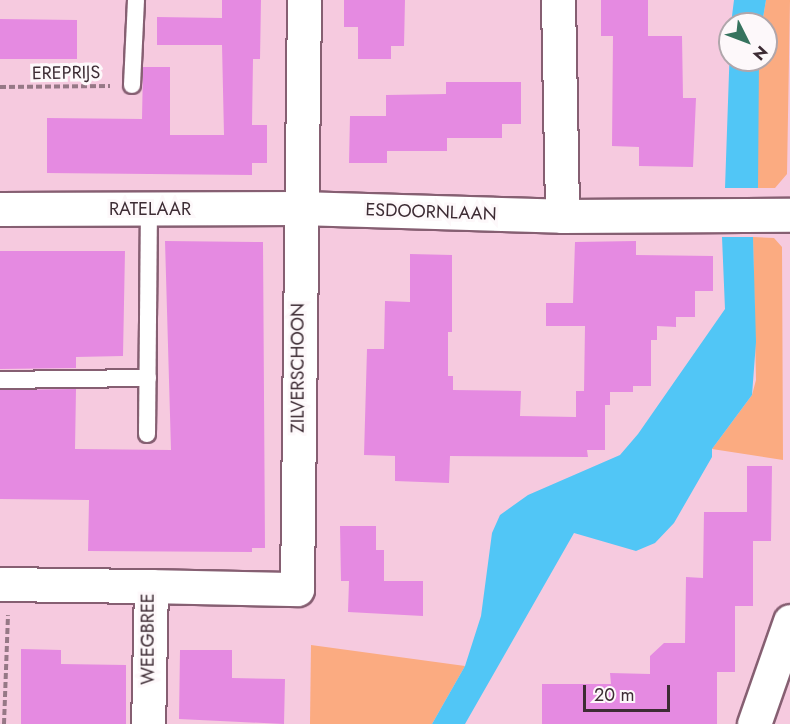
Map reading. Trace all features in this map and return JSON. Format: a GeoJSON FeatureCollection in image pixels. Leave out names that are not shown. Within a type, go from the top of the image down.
{"type":"FeatureCollection","features":[{"type":"Feature","properties":{"kind":"street","name":"ZILVERSCHOON"},"geometry":{"type":"LineString","coordinates":[[150,586],[297,589],[299,208],[304,0]]}},
{"type":"Feature","properties":{"kind":"street"},"geometry":{"type":"LineString","coordinates":[[558,0],[562,216]]}},
{"type":"Feature","properties":{"kind":"street","name":"RATELAAR"},"geometry":{"type":"LineString","coordinates":[[0,209],[299,208]]}},
{"type":"Feature","properties":{"kind":"street","name":"ESDOORNLAAN"},"geometry":{"type":"LineString","coordinates":[[299,208],[562,216],[790,214]]}},
{"type":"Feature","properties":{"kind":"street","name":"WEEGBREE"},"geometry":{"type":"LineString","coordinates":[[4,584],[150,586],[148,724]]}},
{"type":"Feature","properties":{"kind":"street"},"geometry":{"type":"LineString","coordinates":[[754,724],[790,621]]}},
{"type":"Feature","properties":{"kind":"lane"},"geometry":{"type":"LineString","coordinates":[[132,86],[136,0]]}},
{"type":"Feature","properties":{"kind":"lane"},"geometry":{"type":"LineString","coordinates":[[147,434],[148,210]]}},
{"type":"Feature","properties":{"kind":"lane"},"geometry":{"type":"LineString","coordinates":[[0,380],[148,378]]}},
{"type":"Feature","properties":{"kind":"path","name":"EREPRIJS"},"geometry":{"type":"LineString","coordinates":[[0,87],[132,86]]}},
{"type":"Feature","properties":{"kind":"path"},"geometry":{"type":"LineString","coordinates":[[4,584],[4,724]]}},
{"type":"Feature","properties":{"kind":"shaded area"},"geometry":{"type":"Polygon","coordinates":[[[766,0],[790,0],[787,174],[775,188],[758,188],[758,72],[778,72],[778,12],[764,12],[766,0]]]}},
{"type":"Feature","properties":{"kind":"shaded area"},"geometry":{"type":"Polygon","coordinates":[[[753,237],[774,238],[782,247],[783,460],[712,449],[752,395],[756,380],[753,237]]]}},
{"type":"Feature","properties":{"kind":"shaded area"},"geometry":{"type":"Polygon","coordinates":[[[311,645],[465,666],[432,724],[310,724],[311,645]]]}},
{"type":"Feature","properties":{"kind":"water"},"geometry":{"type":"Polygon","coordinates":[[[734,0],[766,0],[764,12],[732,12],[734,0]]]}},
{"type":"Feature","properties":{"kind":"water"},"geometry":{"type":"Polygon","coordinates":[[[729,72],[759,72],[758,188],[725,188],[729,72]]]}},
{"type":"Feature","properties":{"kind":"water"},"geometry":{"type":"Polygon","coordinates":[[[722,237],[753,237],[756,342],[752,395],[712,449],[712,457],[674,523],[655,543],[636,551],[574,533],[465,724],[432,724],[465,666],[481,616],[492,533],[500,515],[528,495],[620,455],[638,434],[725,309],[722,237]]]}},
{"type":"Feature","properties":{"kind":"building"},"geometry":{"type":"Polygon","coordinates":[[[222,0],[261,0],[260,59],[253,59],[252,125],[267,125],[267,163],[252,163],[252,175],[47,173],[47,118],[142,119],[143,67],[170,67],[170,135],[224,135],[222,45],[157,45],[157,17],[222,18],[222,0]]]}},
{"type":"Feature","properties":{"kind":"building"},"geometry":{"type":"Polygon","coordinates":[[[344,0],[405,0],[404,46],[391,46],[391,59],[358,59],[358,27],[344,27],[344,0]]]}},
{"type":"Feature","properties":{"kind":"building"},"geometry":{"type":"Polygon","coordinates":[[[601,0],[648,0],[648,36],[682,36],[683,98],[696,98],[693,167],[639,166],[639,147],[612,146],[613,36],[601,36],[601,0]]]}},
{"type":"Feature","properties":{"kind":"building"},"geometry":{"type":"Polygon","coordinates":[[[0,19],[77,20],[77,59],[0,59],[0,19]]]}},
{"type":"Feature","properties":{"kind":"building"},"geometry":{"type":"Polygon","coordinates":[[[446,82],[521,82],[521,124],[502,124],[502,138],[447,138],[447,151],[387,151],[387,163],[349,163],[350,116],[386,116],[386,95],[446,94],[446,82]]]}},
{"type":"Feature","properties":{"kind":"building"},"geometry":{"type":"Polygon","coordinates":[[[165,241],[263,242],[265,548],[252,548],[252,552],[88,551],[89,500],[0,499],[0,390],[76,389],[75,449],[171,450],[165,241]]]}},
{"type":"Feature","properties":{"kind":"building"},"geometry":{"type":"Polygon","coordinates":[[[636,241],[636,255],[713,256],[713,291],[695,291],[695,317],[676,317],[676,327],[657,326],[657,340],[651,340],[651,386],[633,386],[633,392],[610,392],[610,405],[605,405],[605,450],[587,450],[588,457],[450,456],[449,483],[395,481],[395,456],[364,455],[367,349],[384,349],[385,301],[410,302],[410,254],[452,255],[452,332],[448,332],[448,376],[453,376],[453,390],[521,391],[520,416],[576,417],[576,391],[584,391],[585,326],[546,326],[546,303],[573,303],[575,242],[636,241]]]}},
{"type":"Feature","properties":{"kind":"building"},"geometry":{"type":"Polygon","coordinates":[[[0,251],[125,251],[123,356],[76,357],[76,368],[0,369],[0,251]]]}},
{"type":"Feature","properties":{"kind":"building"},"geometry":{"type":"Polygon","coordinates":[[[747,466],[772,466],[771,541],[753,541],[753,606],[735,606],[735,672],[717,672],[717,724],[542,724],[542,684],[611,684],[610,673],[650,674],[650,656],[664,643],[685,643],[686,577],[703,578],[704,512],[747,512],[747,466]]]}},
{"type":"Feature","properties":{"kind":"building"},"geometry":{"type":"Polygon","coordinates":[[[340,526],[376,526],[376,550],[384,550],[384,581],[423,581],[423,616],[348,612],[349,581],[341,581],[340,526]]]}},
{"type":"Feature","properties":{"kind":"building"},"geometry":{"type":"Polygon","coordinates":[[[21,649],[61,650],[61,664],[126,665],[126,724],[21,724],[21,649]]]}},
{"type":"Feature","properties":{"kind":"building"},"geometry":{"type":"Polygon","coordinates":[[[180,650],[232,650],[232,678],[285,679],[284,724],[179,719],[180,650]]]}}]}
